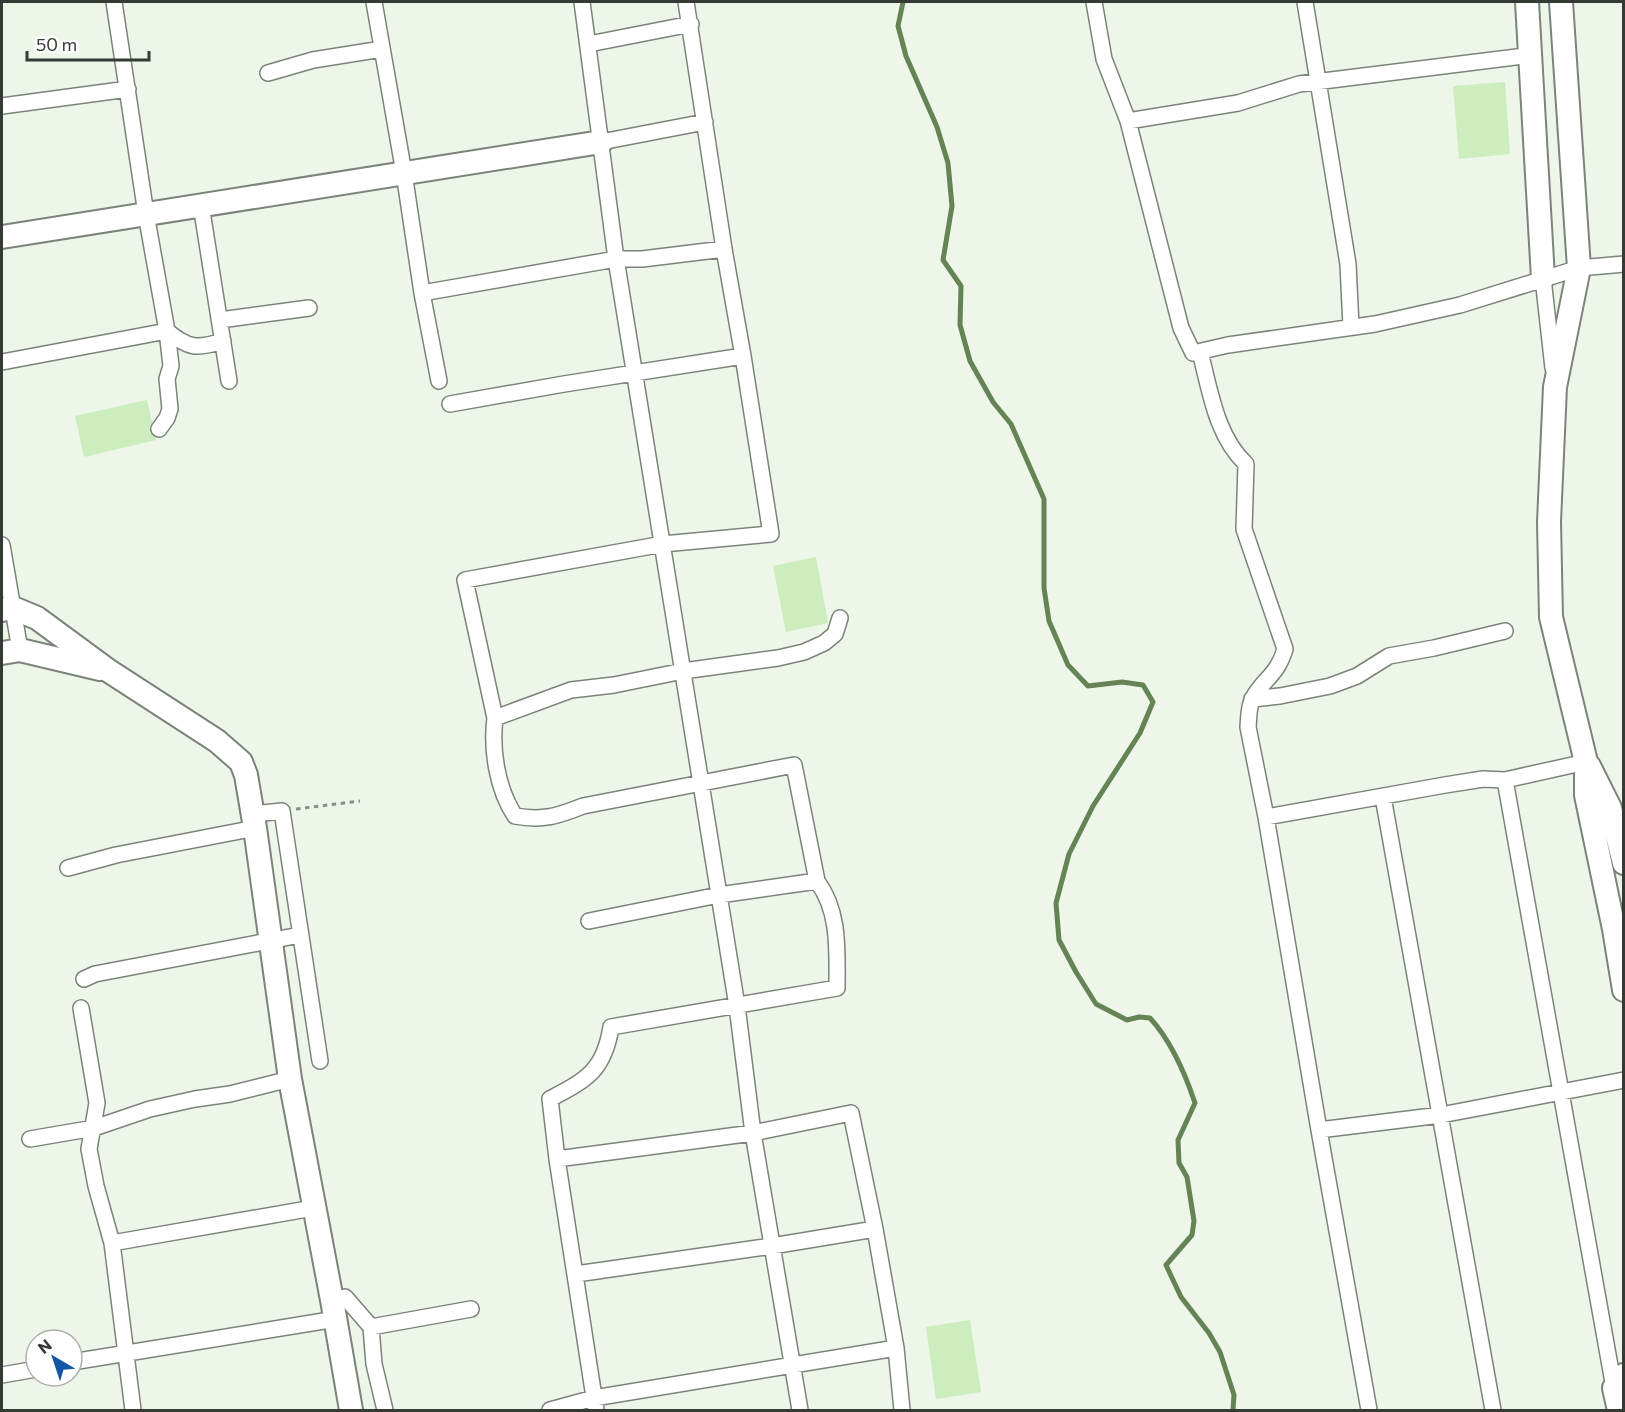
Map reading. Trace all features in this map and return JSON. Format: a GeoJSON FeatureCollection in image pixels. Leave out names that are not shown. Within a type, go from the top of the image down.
{"type":"FeatureCollection","features":[{"type":"Feature","properties":{"kind":"street"},"geometry":{"type":"LineString","coordinates":[[114,2],[171,366],[167,379],[170,409],[159,429]]}},
{"type":"Feature","properties":{"kind":"street"},"geometry":{"type":"LineString","coordinates":[[374,2],[422,293],[439,381]]}},
{"type":"Feature","properties":{"kind":"street"},"geometry":{"type":"LineString","coordinates":[[582,2],[616,259],[737,1006],[753,1133],[800,1410]]}},
{"type":"Feature","properties":{"kind":"street"},"geometry":{"type":"LineString","coordinates":[[595,1404],[550,1100],[585,1080],[594,1071],[609,1041],[611,1027],[837,987],[834,912],[826,892],[817,881],[794,765],[583,806],[554,818],[515,816],[508,806],[494,754],[495,718],[465,580],[663,544],[771,534],[686,2]]}},
{"type":"Feature","properties":{"kind":"street"},"geometry":{"type":"LineString","coordinates":[[1094,2],[1104,59],[1128,121],[1181,328],[1193,353],[1228,345],[1375,324],[1460,305],[1579,268],[1623,264]]}},
{"type":"Feature","properties":{"kind":"street"},"geometry":{"type":"LineString","coordinates":[[1305,2],[1348,264],[1351,327]]}},
{"type":"Feature","properties":{"kind":"street"},"geometry":{"type":"LineString","coordinates":[[1527,2],[1532,55],[1543,278],[1556,387]]}},
{"type":"Feature","properties":{"kind":"street"},"geometry":{"type":"LineString","coordinates":[[1561,2],[1579,268],[1556,387],[1549,522],[1551,617],[1586,762],[1586,795],[1614,929],[1623,990]]}},
{"type":"Feature","properties":{"kind":"street"},"geometry":{"type":"LineString","coordinates":[[589,44],[691,24]]}},
{"type":"Feature","properties":{"kind":"street"},"geometry":{"type":"LineString","coordinates":[[268,73],[313,60],[382,49]]}},
{"type":"Feature","properties":{"kind":"street"},"geometry":{"type":"LineString","coordinates":[[1128,121],[1238,103],[1299,84],[1532,55]]}},
{"type":"Feature","properties":{"kind":"street"},"geometry":{"type":"LineString","coordinates":[[2,106],[128,89]]}},
{"type":"Feature","properties":{"kind":"street"},"geometry":{"type":"LineString","coordinates":[[2,237],[601,142],[705,122]]}},
{"type":"Feature","properties":{"kind":"street"},"geometry":{"type":"LineString","coordinates":[[201,205],[230,381]]}},
{"type":"Feature","properties":{"kind":"street"},"geometry":{"type":"LineString","coordinates":[[422,293],[616,259],[642,259],[724,249]]}},
{"type":"Feature","properties":{"kind":"street"},"geometry":{"type":"LineString","coordinates":[[220,320],[309,308]]}},
{"type":"Feature","properties":{"kind":"street"},"geometry":{"type":"LineString","coordinates":[[2,362],[167,331],[192,347],[224,341]]}},
{"type":"Feature","properties":{"kind":"street"},"geometry":{"type":"LineString","coordinates":[[1200,352],[1212,401],[1228,442],[1246,464],[1244,529],[1285,649],[1280,665],[1252,699],[1248,728],[1266,817],[1318,1130],[1369,1410]]}},
{"type":"Feature","properties":{"kind":"street"},"geometry":{"type":"LineString","coordinates":[[450,404],[743,356]]}},
{"type":"Feature","properties":{"kind":"street"},"geometry":{"type":"LineString","coordinates":[[2,545],[11,652],[109,671]]}},
{"type":"Feature","properties":{"kind":"street"},"geometry":{"type":"LineString","coordinates":[[7,609],[37,618],[109,671],[232,752],[241,762],[246,775],[254,821],[290,1079],[351,1410]]}},
{"type":"Feature","properties":{"kind":"street"},"geometry":{"type":"LineString","coordinates":[[495,718],[571,690],[614,685],[683,671],[748,663],[804,652],[824,643],[835,634],[840,618]]}},
{"type":"Feature","properties":{"kind":"street"},"geometry":{"type":"LineString","coordinates":[[1252,699],[1330,686],[1358,676],[1389,656],[1505,631]]}},
{"type":"Feature","properties":{"kind":"street"},"geometry":{"type":"LineString","coordinates":[[1266,817],[1482,779],[1505,780],[1586,762]]}},
{"type":"Feature","properties":{"kind":"street"},"geometry":{"type":"LineString","coordinates":[[1586,762],[1610,808],[1623,863]]}},
{"type":"Feature","properties":{"kind":"street"},"geometry":{"type":"LineString","coordinates":[[1505,780],[1560,1091],[1619,1381],[1619,1410]]}},
{"type":"Feature","properties":{"kind":"street"},"geometry":{"type":"LineString","coordinates":[[1383,797],[1493,1410]]}},
{"type":"Feature","properties":{"kind":"street"},"geometry":{"type":"LineString","coordinates":[[68,868],[254,821],[282,811],[320,1061]]}},
{"type":"Feature","properties":{"kind":"street"},"geometry":{"type":"LineString","coordinates":[[589,921],[719,895],[817,881]]}},
{"type":"Feature","properties":{"kind":"street"},"geometry":{"type":"LineString","coordinates":[[84,979],[95,974],[300,934]]}},
{"type":"Feature","properties":{"kind":"street"},"geometry":{"type":"LineString","coordinates":[[81,1008],[97,1103],[89,1149],[96,1186],[112,1243],[133,1410]]}},
{"type":"Feature","properties":{"kind":"street"},"geometry":{"type":"LineString","coordinates":[[30,1139],[94,1128],[150,1109],[230,1094],[290,1079]]}},
{"type":"Feature","properties":{"kind":"street"},"geometry":{"type":"LineString","coordinates":[[1318,1130],[1441,1115],[1623,1080]]}},
{"type":"Feature","properties":{"kind":"street"},"geometry":{"type":"LineString","coordinates":[[557,1159],[753,1133],[851,1113],[896,1348],[902,1410]]}},
{"type":"Feature","properties":{"kind":"street"},"geometry":{"type":"LineString","coordinates":[[112,1243],[314,1208]]}},
{"type":"Feature","properties":{"kind":"street"},"geometry":{"type":"LineString","coordinates":[[576,1274],[875,1229]]}},
{"type":"Feature","properties":{"kind":"street"},"geometry":{"type":"LineString","coordinates":[[84,1360],[334,1310],[345,1297],[371,1327],[374,1364],[385,1410]]}},
{"type":"Feature","properties":{"kind":"street"},"geometry":{"type":"LineString","coordinates":[[371,1327],[471,1309]]}},
{"type":"Feature","properties":{"kind":"street"},"geometry":{"type":"LineString","coordinates":[[550,1410],[595,1404],[793,1365],[896,1348]]}},
{"type":"Feature","properties":{"kind":"street"},"geometry":{"type":"LineString","coordinates":[[2,1375],[24,1371]]}},
{"type":"Feature","properties":{"kind":"path"},"geometry":{"type":"LineString","coordinates":[[282,811],[360,801]]}},
{"type":"Feature","properties":{"kind":"green space"},"geometry":{"type":"Polygon","coordinates":[[[1505,82],[1510,154],[1459,159],[1453,86],[1505,82]]]}},
{"type":"Feature","properties":{"kind":"green space"},"geometry":{"type":"Polygon","coordinates":[[[147,400],[156,440],[84,457],[75,416],[147,400]]]}},
{"type":"Feature","properties":{"kind":"green space"},"geometry":{"type":"Polygon","coordinates":[[[816,557],[828,623],[786,632],[773,566],[816,557]]]}},
{"type":"Feature","properties":{"kind":"green space"},"geometry":{"type":"Polygon","coordinates":[[[970,1320],[981,1392],[936,1399],[926,1327],[970,1320]]]}},
{"type":"Feature","properties":{"kind":"waterway"},"geometry":{"type":"LineString","coordinates":[[903,2],[898,26],[906,56],[937,127],[948,163],[952,206],[943,260],[961,286],[960,325],[970,361],[993,402],[1011,424],[1044,499],[1044,588],[1049,621],[1068,665],[1088,686],[1122,682],[1143,685],[1153,702],[1140,733],[1093,806],[1069,854],[1056,903],[1059,940],[1096,1004],[1127,1020],[1139,1017],[1150,1018],[1158,1027],[1182,1069],[1191,1092],[1195,1103],[1178,1140],[1179,1163],[1187,1177],[1194,1221],[1192,1235],[1166,1265],[1181,1297],[1209,1333],[1220,1352],[1234,1395],[1233,1410]]}}]}
